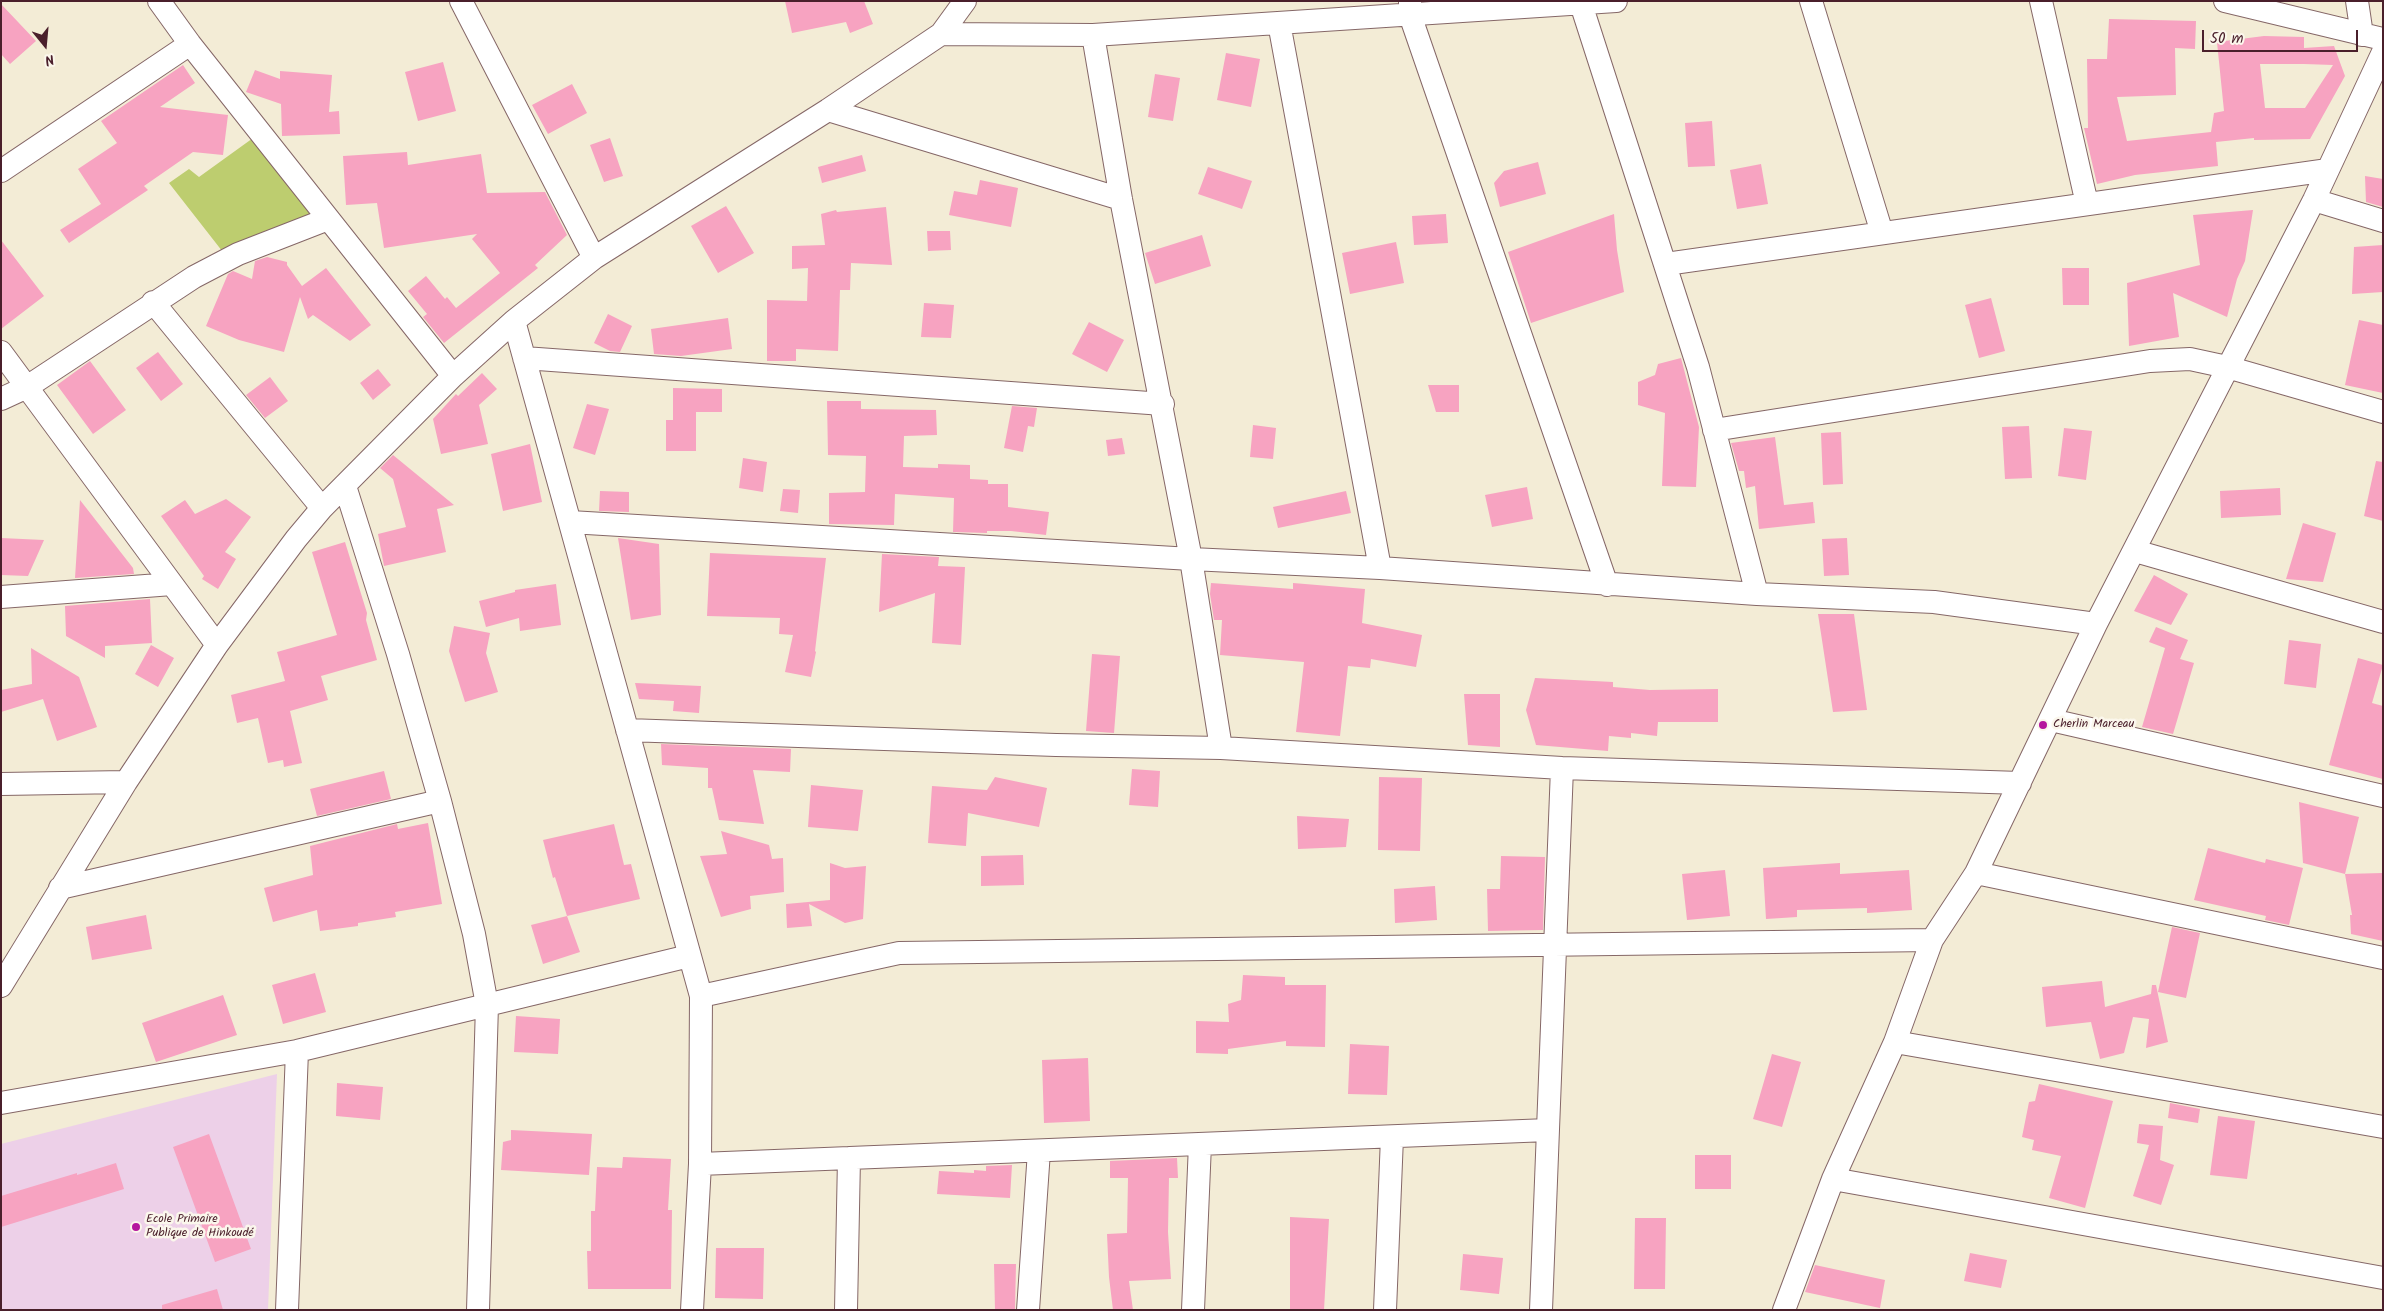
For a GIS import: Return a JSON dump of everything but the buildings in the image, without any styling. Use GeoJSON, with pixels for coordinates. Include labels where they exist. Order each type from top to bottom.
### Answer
{"type":"FeatureCollection","features":[{"type":"Feature","properties":{"kind":"street"},"geometry":{"type":"LineString","coordinates":[[159,1],[190,44],[453,376]]}},
{"type":"Feature","properties":{"kind":"street"},"geometry":{"type":"LineString","coordinates":[[461,1],[594,258]]}},
{"type":"Feature","properties":{"kind":"street"},"geometry":{"type":"LineString","coordinates":[[1,986],[126,782],[216,645],[296,539],[322,508],[453,376],[514,321],[594,258],[828,110],[941,34],[965,1]]}},
{"type":"Feature","properties":{"kind":"street"},"geometry":{"type":"LineString","coordinates":[[941,34],[1093,35],[1279,23],[1410,8],[1581,4],[1616,1]]}},
{"type":"Feature","properties":{"kind":"street"},"geometry":{"type":"LineString","coordinates":[[1811,1],[1882,233]]}},
{"type":"Feature","properties":{"kind":"street"},"geometry":{"type":"LineString","coordinates":[[2041,1],[2087,204]]}},
{"type":"Feature","properties":{"kind":"street"},"geometry":{"type":"LineString","coordinates":[[2225,1],[2372,37]]}},
{"type":"Feature","properties":{"kind":"street"},"geometry":{"type":"LineString","coordinates":[[2357,1],[2372,37]]}},
{"type":"Feature","properties":{"kind":"street"},"geometry":{"type":"LineString","coordinates":[[1581,4],[1698,367],[1757,594]]}},
{"type":"Feature","properties":{"kind":"street"},"geometry":{"type":"LineString","coordinates":[[1410,8],[1607,585]]}},
{"type":"Feature","properties":{"kind":"street"},"geometry":{"type":"LineString","coordinates":[[1279,23],[1380,568]]}},
{"type":"Feature","properties":{"kind":"street"},"geometry":{"type":"LineString","coordinates":[[1093,35],[1121,199],[1163,404],[1191,559],[1221,748]]}},
{"type":"Feature","properties":{"kind":"street"},"geometry":{"type":"LineString","coordinates":[[1,171],[190,44]]}},
{"type":"Feature","properties":{"kind":"street"},"geometry":{"type":"LineString","coordinates":[[1784,1310],[1833,1179],[1895,1042],[1932,940],[1976,873],[2096,624],[2314,200],[2383,52]]}},
{"type":"Feature","properties":{"kind":"street"},"geometry":{"type":"LineString","coordinates":[[828,110],[1121,199]]}},
{"type":"Feature","properties":{"kind":"street"},"geometry":{"type":"LineString","coordinates":[[1666,264],[2328,170]]}},
{"type":"Feature","properties":{"kind":"street"},"geometry":{"type":"LineString","coordinates":[[2314,200],[2383,221]]}},
{"type":"Feature","properties":{"kind":"street"},"geometry":{"type":"LineString","coordinates":[[1,399],[27,387],[153,302],[230,258],[328,219]]}},
{"type":"Feature","properties":{"kind":"street"},"geometry":{"type":"LineString","coordinates":[[153,302],[322,508]]}},
{"type":"Feature","properties":{"kind":"street"},"geometry":{"type":"LineString","coordinates":[[514,321],[701,996],[700,1164],[692,1310]]}},
{"type":"Feature","properties":{"kind":"street"},"geometry":{"type":"LineString","coordinates":[[1,352],[216,645]]}},
{"type":"Feature","properties":{"kind":"street"},"geometry":{"type":"LineString","coordinates":[[524,358],[1163,404]]}},
{"type":"Feature","properties":{"kind":"street"},"geometry":{"type":"LineString","coordinates":[[1714,430],[2150,361],[2190,359],[2227,367],[2383,412]]}},
{"type":"Feature","properties":{"kind":"street"},"geometry":{"type":"LineString","coordinates":[[345,486],[398,654],[440,801],[474,934],[487,1005],[478,1310]]}},
{"type":"Feature","properties":{"kind":"street"},"geometry":{"type":"LineString","coordinates":[[570,522],[1191,559],[1380,568],[1757,594],[1934,602],[2096,624]]}},
{"type":"Feature","properties":{"kind":"street"},"geometry":{"type":"LineString","coordinates":[[2135,551],[2383,622]]}},
{"type":"Feature","properties":{"kind":"street"},"geometry":{"type":"LineString","coordinates":[[1,597],[172,584]]}},
{"type":"Feature","properties":{"kind":"street"},"geometry":{"type":"LineString","coordinates":[[2051,720],[2383,796]]}},
{"type":"Feature","properties":{"kind":"street"},"geometry":{"type":"LineString","coordinates":[[627,730],[1056,745],[1221,748],[1562,768],[2020,783]]}},
{"type":"Feature","properties":{"kind":"street"},"geometry":{"type":"LineString","coordinates":[[1541,1310],[1562,768]]}},
{"type":"Feature","properties":{"kind":"street"},"geometry":{"type":"LineString","coordinates":[[1,784],[126,782]]}},
{"type":"Feature","properties":{"kind":"street"},"geometry":{"type":"LineString","coordinates":[[60,888],[440,801]]}},
{"type":"Feature","properties":{"kind":"street"},"geometry":{"type":"LineString","coordinates":[[1976,873],[2383,958]]}},
{"type":"Feature","properties":{"kind":"street"},"geometry":{"type":"LineString","coordinates":[[701,996],[899,953],[1932,940]]}},
{"type":"Feature","properties":{"kind":"street"},"geometry":{"type":"LineString","coordinates":[[1,1103],[297,1051],[690,956]]}},
{"type":"Feature","properties":{"kind":"street"},"geometry":{"type":"LineString","coordinates":[[1895,1042],[2383,1127]]}},
{"type":"Feature","properties":{"kind":"street"},"geometry":{"type":"LineString","coordinates":[[286,1310],[297,1051]]}},
{"type":"Feature","properties":{"kind":"street"},"geometry":{"type":"LineString","coordinates":[[700,1164],[1548,1130]]}},
{"type":"Feature","properties":{"kind":"street"},"geometry":{"type":"LineString","coordinates":[[1385,1310],[1392,1136]]}},
{"type":"Feature","properties":{"kind":"street"},"geometry":{"type":"LineString","coordinates":[[1193,1310],[1200,1144]]}},
{"type":"Feature","properties":{"kind":"street"},"geometry":{"type":"LineString","coordinates":[[1028,1310],[1039,1150]]}},
{"type":"Feature","properties":{"kind":"street"},"geometry":{"type":"LineString","coordinates":[[846,1310],[849,1158]]}},
{"type":"Feature","properties":{"kind":"street"},"geometry":{"type":"LineString","coordinates":[[1833,1179],[2383,1278]]}},
{"type":"Feature","properties":{"kind":"shaded area","name":"Ecole Primaire Publique de Hinkoudé"},"geometry":{"type":"Polygon","coordinates":[[[277,1074],[268,1310],[1,1310],[1,1144],[277,1074]]]}},
{"type":"Feature","properties":{"kind":"green space"},"geometry":{"type":"Polygon","coordinates":[[[260,133],[315,223],[226,256],[169,183],[189,169],[199,177],[260,133]]]}},
{"type":"Feature","properties":{"kind":"place","name":"Cherlin Marceau"},"geometry":{"type":"Point","coordinates":[2043,725]}},
{"type":"Feature","properties":{"kind":"place","name":"Ecole Primaire Publique de Hinkoudé"},"geometry":{"type":"Point","coordinates":[136,1227]}}]}
